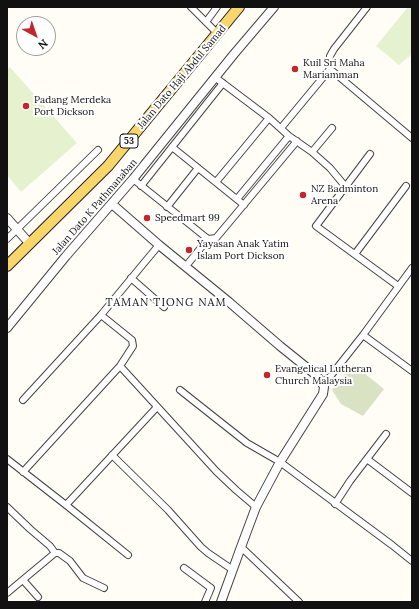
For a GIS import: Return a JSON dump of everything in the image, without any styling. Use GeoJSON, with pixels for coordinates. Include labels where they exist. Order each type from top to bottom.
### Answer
{"type":"FeatureCollection","features":[{"type":"Feature","properties":{"kind":"main road","name":"Jalan Dato Haji Abdul Samad"},"geometry":{"type":"LineString","coordinates":[[7,266],[108,166],[239,7]]}},
{"type":"Feature","properties":{"kind":"street","name":"Jalan Dato K Pathmanaban"},"geometry":{"type":"LineString","coordinates":[[7,328],[66,256],[219,80],[274,7]]}},
{"type":"Feature","properties":{"kind":"street"},"geometry":{"type":"LineString","coordinates":[[367,7],[334,49],[330,56],[330,69],[412,138]]}},
{"type":"Feature","properties":{"kind":"street"},"geometry":{"type":"LineString","coordinates":[[193,8],[218,34]]}},
{"type":"Feature","properties":{"kind":"street"},"geometry":{"type":"LineString","coordinates":[[206,22],[213,8]]}},
{"type":"Feature","properties":{"kind":"street"},"geometry":{"type":"LineString","coordinates":[[281,128],[330,69]]}},
{"type":"Feature","properties":{"kind":"street"},"geometry":{"type":"LineString","coordinates":[[141,186],[172,147],[219,80],[281,128],[289,136],[312,152],[330,168],[345,186]]}},
{"type":"Feature","properties":{"kind":"street"},"geometry":{"type":"LineString","coordinates":[[216,182],[268,118]]}},
{"type":"Feature","properties":{"kind":"street"},"geometry":{"type":"LineString","coordinates":[[312,152],[332,128]]}},
{"type":"Feature","properties":{"kind":"street"},"geometry":{"type":"LineString","coordinates":[[237,200],[289,136]]}},
{"type":"Feature","properties":{"kind":"street"},"geometry":{"type":"LineString","coordinates":[[186,266],[208,239],[216,238],[297,141]]}},
{"type":"Feature","properties":{"kind":"street"},"geometry":{"type":"LineString","coordinates":[[172,147],[244,205]]}},
{"type":"Feature","properties":{"kind":"street"},"geometry":{"type":"LineString","coordinates":[[7,239],[98,150]]}},
{"type":"Feature","properties":{"kind":"street"},"geometry":{"type":"LineString","coordinates":[[370,154],[316,226],[398,286]]}},
{"type":"Feature","properties":{"kind":"street"},"geometry":{"type":"LineString","coordinates":[[167,207],[198,168]]}},
{"type":"Feature","properties":{"kind":"street"},"geometry":{"type":"LineString","coordinates":[[133,179],[208,239]]}},
{"type":"Feature","properties":{"kind":"street"},"geometry":{"type":"LineString","coordinates":[[355,254],[406,186]]}},
{"type":"Feature","properties":{"kind":"street"},"geometry":{"type":"LineString","coordinates":[[112,204],[159,245],[248,317],[280,346],[316,375],[324,387],[323,394],[280,462],[256,507],[221,602]]}},
{"type":"Feature","properties":{"kind":"street"},"geometry":{"type":"LineString","coordinates":[[7,218],[30,244]]}},
{"type":"Feature","properties":{"kind":"street"},"geometry":{"type":"LineString","coordinates":[[23,400],[101,315],[159,245]]}},
{"type":"Feature","properties":{"kind":"street"},"geometry":{"type":"LineString","coordinates":[[322,383],[329,378],[363,335],[412,268]]}},
{"type":"Feature","properties":{"kind":"street"},"geometry":{"type":"LineString","coordinates":[[131,278],[164,307]]}},
{"type":"Feature","properties":{"kind":"street"},"geometry":{"type":"LineString","coordinates":[[23,472],[120,366],[133,346],[132,340],[101,315]]}},
{"type":"Feature","properties":{"kind":"street"},"geometry":{"type":"LineString","coordinates":[[363,335],[411,367]]}},
{"type":"Feature","properties":{"kind":"street"},"geometry":{"type":"LineString","coordinates":[[120,366],[216,471],[256,507]]}},
{"type":"Feature","properties":{"kind":"street"},"geometry":{"type":"LineString","coordinates":[[180,390],[247,443],[280,462],[412,561]]}},
{"type":"Feature","properties":{"kind":"street"},"geometry":{"type":"LineString","coordinates":[[66,505],[157,407]]}},
{"type":"Feature","properties":{"kind":"street"},"geometry":{"type":"LineString","coordinates":[[335,504],[386,434]]}},
{"type":"Feature","properties":{"kind":"street"},"geometry":{"type":"LineString","coordinates":[[112,455],[168,510],[201,547],[233,570]]}},
{"type":"Feature","properties":{"kind":"street"},"geometry":{"type":"LineString","coordinates":[[7,459],[128,555]]}},
{"type":"Feature","properties":{"kind":"street"},"geometry":{"type":"LineString","coordinates":[[367,459],[412,493]]}},
{"type":"Feature","properties":{"kind":"street"},"geometry":{"type":"LineString","coordinates":[[7,506],[47,543],[55,553],[59,553],[70,561],[83,578],[104,588]]}},
{"type":"Feature","properties":{"kind":"street"},"geometry":{"type":"LineString","coordinates":[[241,547],[299,602]]}},
{"type":"Feature","properties":{"kind":"street"},"geometry":{"type":"LineString","coordinates":[[7,594],[55,553]]}},
{"type":"Feature","properties":{"kind":"street"},"geometry":{"type":"LineString","coordinates":[[184,568],[211,588],[205,602]]}},
{"type":"Feature","properties":{"kind":"street"},"geometry":{"type":"LineString","coordinates":[[23,580],[38,597]]}},
{"type":"Feature","properties":{"kind":"green space"},"geometry":{"type":"Polygon","coordinates":[[[408,7],[412,7],[412,54],[399,65],[376,46],[408,7]]]}},
{"type":"Feature","properties":{"kind":"green space","name":"Padang Merdeka Port Dickson"},"geometry":{"type":"Polygon","coordinates":[[[10,67],[77,143],[21,192],[7,175],[7,70],[10,67]]]}},
{"type":"Feature","properties":{"kind":"green space"},"geometry":{"type":"Polygon","coordinates":[[[353,364],[384,389],[363,416],[341,404],[332,390],[353,364]]]}},
{"type":"Feature","properties":{"kind":"place","name":"Kuil Sri Maha Mariamman"},"geometry":{"type":"Point","coordinates":[295,69]}},
{"type":"Feature","properties":{"kind":"place","name":"Padang Merdeka Port Dickson"},"geometry":{"type":"Point","coordinates":[26,106]}},
{"type":"Feature","properties":{"kind":"place","name":"NZ Badminton Arena"},"geometry":{"type":"Point","coordinates":[303,195]}},
{"type":"Feature","properties":{"kind":"place","name":"Speedmart 99"},"geometry":{"type":"Point","coordinates":[147,218]}},
{"type":"Feature","properties":{"kind":"place","name":"Yayasan Anak Yatim Islam Port Dickson"},"geometry":{"type":"Point","coordinates":[189,250]}},
{"type":"Feature","properties":{"kind":"place","name":"Evangelical Lutheran Church Malaysia"},"geometry":{"type":"Point","coordinates":[267,375]}},
{"type":"Feature","properties":{"kind":"district","name":"TAMAN TIONG NAM"},"geometry":{"type":"Point","coordinates":[166,303]}}]}
